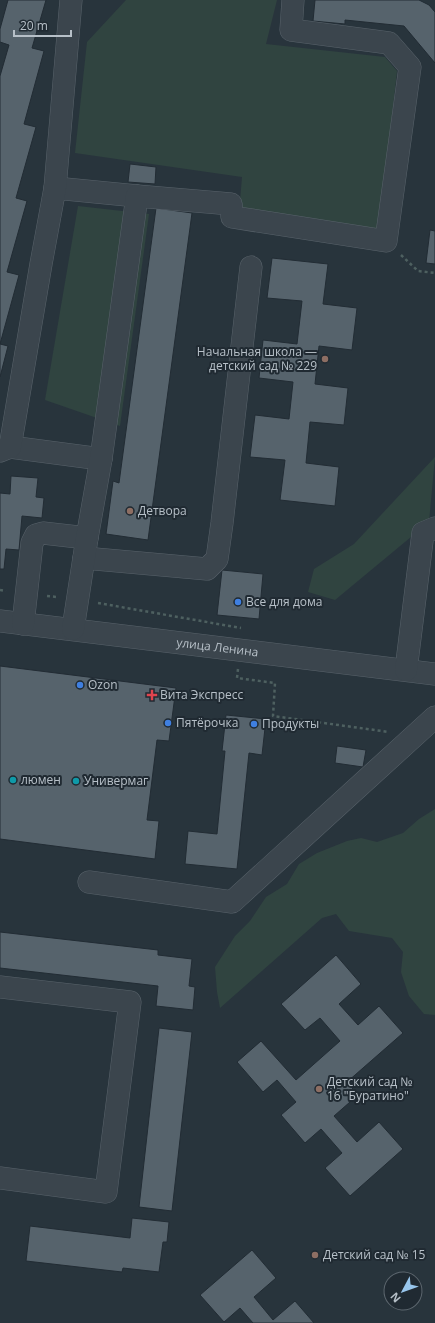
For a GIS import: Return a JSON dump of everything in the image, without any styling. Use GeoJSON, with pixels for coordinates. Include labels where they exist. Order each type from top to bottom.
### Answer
{"type":"FeatureCollection","features":[{"type":"Feature","properties":{"kind":"street"},"geometry":{"type":"LineString","coordinates":[[71,0],[55,188],[5,449],[101,459]]}},
{"type":"Feature","properties":{"kind":"street"},"geometry":{"type":"LineString","coordinates":[[55,188],[231,204],[232,217],[386,241],[410,67],[389,43],[291,30],[293,0]]}},
{"type":"Feature","properties":{"kind":"street"},"geometry":{"type":"LineString","coordinates":[[73,629],[85,548],[101,459],[137,196]]}},
{"type":"Feature","properties":{"kind":"street"},"geometry":{"type":"LineString","coordinates":[[22,624],[32,543],[36,535],[43,533],[85,548],[207,569],[217,559],[251,267]]}},
{"type":"Feature","properties":{"kind":"street"},"geometry":{"type":"LineString","coordinates":[[406,670],[423,533],[435,528]]}},
{"type":"Feature","properties":{"kind":"street","name":"улица Ленина"},"geometry":{"type":"LineString","coordinates":[[0,621],[435,674]]}},
{"type":"Feature","properties":{"kind":"street"},"geometry":{"type":"LineString","coordinates":[[89,882],[232,902],[435,717]]}},
{"type":"Feature","properties":{"kind":"street"},"geometry":{"type":"LineString","coordinates":[[0,987],[130,1002],[106,1192],[0,1178]]}},
{"type":"Feature","properties":{"kind":"path"},"geometry":{"type":"LineString","coordinates":[[386,241],[418,270],[435,273]]}},
{"type":"Feature","properties":{"kind":"green space"},"geometry":{"type":"Polygon","coordinates":[[[126,0],[277,0],[266,44],[385,57],[397,71],[379,232],[239,213],[242,177],[75,153],[87,42],[126,0]]]}},
{"type":"Feature","properties":{"kind":"green space"},"geometry":{"type":"Polygon","coordinates":[[[78,206],[149,214],[120,426],[45,400],[78,206]]]}},
{"type":"Feature","properties":{"kind":"green space"},"geometry":{"type":"Polygon","coordinates":[[[435,457],[429,522],[335,600],[308,592],[314,569],[354,544],[435,457]]]}},
{"type":"Feature","properties":{"kind":"green space"},"geometry":{"type":"Polygon","coordinates":[[[435,809],[435,1015],[424,1014],[409,996],[401,972],[403,952],[392,938],[349,931],[336,914],[322,918],[220,1008],[215,967],[235,936],[250,921],[266,897],[287,884],[299,864],[317,853],[347,841],[361,838],[377,842],[403,833],[419,819],[435,809]]]}},
{"type":"Feature","properties":{"kind":"building"},"geometry":{"type":"Polygon","coordinates":[[[8,0],[46,0],[32,48],[44,51],[24,124],[36,127],[16,198],[27,201],[7,272],[19,275],[0,344],[0,76],[9,45],[0,42],[0,29],[8,0]]]}},
{"type":"Feature","properties":{"kind":"building"},"geometry":{"type":"Polygon","coordinates":[[[315,0],[419,0],[429,5],[435,12],[435,63],[404,26],[345,20],[345,24],[313,21],[315,0]]]}},
{"type":"Feature","properties":{"kind":"building"},"geometry":{"type":"Polygon","coordinates":[[[130,164],[156,167],[155,184],[128,182],[130,164]]]}},
{"type":"Feature","properties":{"kind":"building"},"geometry":{"type":"Polygon","coordinates":[[[156,208],[192,213],[148,540],[106,534],[113,481],[119,483],[156,208]]]}},
{"type":"Feature","properties":{"kind":"building"},"geometry":{"type":"Polygon","coordinates":[[[430,230],[435,231],[435,264],[426,263],[430,230]]]}},
{"type":"Feature","properties":{"kind":"building"},"geometry":{"type":"Polygon","coordinates":[[[272,258],[328,264],[323,304],[357,308],[352,350],[319,346],[315,384],[348,388],[344,425],[310,422],[306,463],[339,467],[335,506],[280,500],[285,460],[250,457],[255,415],[289,419],[293,382],[259,378],[263,340],[297,344],[302,301],[267,298],[272,258]]]}},
{"type":"Feature","properties":{"kind":"building"},"geometry":{"type":"Polygon","coordinates":[[[0,344],[8,346],[0,377],[0,344]]]}},
{"type":"Feature","properties":{"kind":"building"},"geometry":{"type":"Polygon","coordinates":[[[11,476],[38,478],[36,497],[44,498],[42,518],[22,516],[19,550],[6,549],[4,569],[0,569],[0,493],[10,494],[11,476]]]}},
{"type":"Feature","properties":{"kind":"building"},"geometry":{"type":"Polygon","coordinates":[[[222,570],[263,574],[259,619],[217,615],[222,570]]]}},
{"type":"Feature","properties":{"kind":"building","name":"Универмаг"},"geometry":{"type":"Polygon","coordinates":[[[0,666],[176,688],[169,741],[157,740],[147,820],[159,821],[155,859],[0,839],[0,666]]]}},
{"type":"Feature","properties":{"kind":"building"},"geometry":{"type":"Polygon","coordinates":[[[226,715],[266,719],[262,755],[249,753],[237,869],[185,864],[188,831],[217,834],[225,751],[222,751],[226,715]]]}},
{"type":"Feature","properties":{"kind":"building"},"geometry":{"type":"Polygon","coordinates":[[[337,746],[366,750],[363,767],[335,763],[337,746]]]}},
{"type":"Feature","properties":{"kind":"building"},"geometry":{"type":"Polygon","coordinates":[[[0,932],[158,950],[158,955],[192,959],[189,986],[195,987],[193,1010],[156,1006],[158,986],[0,968],[0,932]]]}},
{"type":"Feature","properties":{"kind":"building"},"geometry":{"type":"Polygon","coordinates":[[[336,955],[361,984],[339,1004],[358,1025],[379,1006],[403,1033],[347,1082],[358,1095],[334,1116],[357,1142],[379,1122],[403,1149],[350,1196],[325,1168],[342,1153],[321,1129],[305,1143],[281,1115],[296,1102],[277,1080],[263,1092],[237,1062],[261,1041],[296,1080],[340,1041],[320,1018],[305,1030],[281,1004],[336,955]]]}},
{"type":"Feature","properties":{"kind":"building"},"geometry":{"type":"Polygon","coordinates":[[[159,1028],[192,1032],[172,1211],[139,1207],[159,1028]]]}},
{"type":"Feature","properties":{"kind":"building"},"geometry":{"type":"Polygon","coordinates":[[[132,1218],[169,1222],[167,1242],[163,1242],[159,1272],[123,1268],[122,1272],[26,1261],[30,1226],[130,1238],[132,1218]]]}},
{"type":"Feature","properties":{"kind":"building"},"geometry":{"type":"Polygon","coordinates":[[[252,1250],[276,1278],[254,1297],[273,1320],[295,1301],[314,1323],[253,1323],[240,1308],[224,1322],[200,1295],[252,1250]]]}},
{"type":"Feature","properties":{"kind":"place","name":"Начальная школа — детский сад № 229"},"geometry":{"type":"Point","coordinates":[325,359]}},
{"type":"Feature","properties":{"kind":"place","name":"Детвора"},"geometry":{"type":"Point","coordinates":[130,511]}},
{"type":"Feature","properties":{"kind":"place","name":"Все для дома"},"geometry":{"type":"Point","coordinates":[238,602]}},
{"type":"Feature","properties":{"kind":"place","name":"Ozon"},"geometry":{"type":"Point","coordinates":[80,685]}},
{"type":"Feature","properties":{"kind":"place","name":"Вита Экспресс"},"geometry":{"type":"Point","coordinates":[152,695]}},
{"type":"Feature","properties":{"kind":"place","name":"Пятёрочка"},"geometry":{"type":"Point","coordinates":[168,723]}},
{"type":"Feature","properties":{"kind":"place","name":"Продукты"},"geometry":{"type":"Point","coordinates":[254,724]}},
{"type":"Feature","properties":{"kind":"place","name":"люмен"},"geometry":{"type":"Point","coordinates":[13,780]}},
{"type":"Feature","properties":{"kind":"place","name":"Универмаг"},"geometry":{"type":"Point","coordinates":[76,781]}},
{"type":"Feature","properties":{"kind":"place","name":"Детский сад № 16 \"Буратино\""},"geometry":{"type":"Point","coordinates":[319,1089]}},
{"type":"Feature","properties":{"kind":"place","name":"Детский сад № 15"},"geometry":{"type":"Point","coordinates":[315,1255]}}]}
